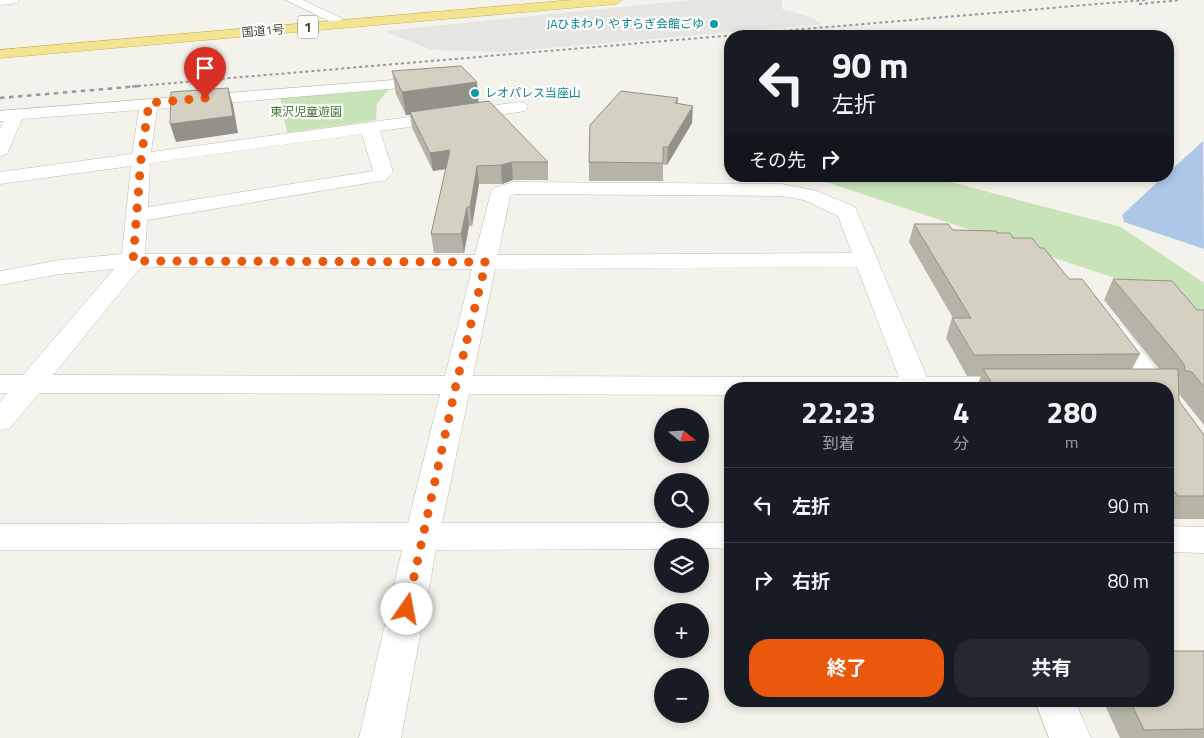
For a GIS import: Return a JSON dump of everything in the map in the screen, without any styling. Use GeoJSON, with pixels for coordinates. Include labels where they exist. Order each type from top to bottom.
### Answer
{"type":"FeatureCollection","features":[{"type":"Feature","properties":{"kind":"highway","name":"国道1号"},"geometry":{"type":"LineString","coordinates":[[0,48],[545,0]]}},
{"type":"Feature","properties":{"kind":"highway","name":"国道1号"},"geometry":{"type":"LineString","coordinates":[[0,54],[616,0]]}},
{"type":"Feature","properties":{"kind":"street"},"geometry":{"type":"LineString","coordinates":[[0,1],[13,0]]}},
{"type":"Feature","properties":{"kind":"street"},"geometry":{"type":"LineString","coordinates":[[292,0],[336,19]]}},
{"type":"Feature","properties":{"kind":"street"},"geometry":{"type":"LineString","coordinates":[[0,150],[8,115],[394,84],[378,116],[383,172],[379,176],[136,215]]}},
{"type":"Feature","properties":{"kind":"street"},"geometry":{"type":"LineString","coordinates":[[0,421],[133,261],[141,159],[149,103]]}},
{"type":"Feature","properties":{"kind":"street"},"geometry":{"type":"LineString","coordinates":[[0,178],[141,159],[378,116],[519,107]]}},
{"type":"Feature","properties":{"kind":"street"},"geometry":{"type":"LineString","coordinates":[[380,738],[422,535],[501,192],[514,188],[782,190],[810,195],[847,212],[916,382]]}},
{"type":"Feature","properties":{"kind":"street"},"geometry":{"type":"LineString","coordinates":[[0,278],[60,267],[133,261],[866,260]]}},
{"type":"Feature","properties":{"kind":"street"},"geometry":{"type":"LineString","coordinates":[[1098,310],[1152,382]]}},
{"type":"Feature","properties":{"kind":"street"},"geometry":{"type":"LineString","coordinates":[[0,384],[724,387]]}},
{"type":"Feature","properties":{"kind":"street"},"geometry":{"type":"LineString","coordinates":[[0,537],[724,536]]}},
{"type":"Feature","properties":{"kind":"street"},"geometry":{"type":"LineString","coordinates":[[1174,540],[1204,540]]}},
{"type":"Feature","properties":{"kind":"street"},"geometry":{"type":"LineString","coordinates":[[1057,707],[1070,738]]}},
{"type":"Feature","properties":{"kind":"green space","name":"東沢児童遊園"},"geometry":{"type":"Polygon","coordinates":[[[389,89],[377,104],[376,120],[287,133],[280,96],[389,89]]]}},
{"type":"Feature","properties":{"kind":"green space"},"geometry":{"type":"Polygon","coordinates":[[[826,182],[951,182],[1121,227],[1204,283],[1204,324],[1175,298],[826,182]]]}},
{"type":"Feature","properties":{"kind":"shaded area"},"geometry":{"type":"Polygon","coordinates":[[[690,0],[782,0],[782,9],[813,18],[821,24],[754,30],[724,30],[724,33],[506,52],[432,50],[384,31],[690,0]]]}},
{"type":"Feature","properties":{"kind":"water"},"geometry":{"type":"Polygon","coordinates":[[[1203,141],[1204,249],[1124,222],[1122,215],[1158,182],[1174,182],[1174,168],[1203,141]]]}},
{"type":"Feature","properties":{"kind":"building"},"geometry":{"type":"Polygon","coordinates":[[[461,66],[477,82],[402,92],[392,71],[461,66]]]}},
{"type":"Feature","properties":{"kind":"building"},"geometry":{"type":"Polygon","coordinates":[[[228,88],[233,116],[170,124],[171,92],[228,88]]]}},
{"type":"Feature","properties":{"kind":"building"},"geometry":{"type":"Polygon","coordinates":[[[621,91],[678,98],[675,103],[693,106],[668,147],[663,147],[663,163],[589,162],[590,125],[621,91]]]}},
{"type":"Feature","properties":{"kind":"building"},"geometry":{"type":"Polygon","coordinates":[[[489,101],[548,162],[512,162],[501,165],[477,166],[470,207],[467,207],[461,234],[431,234],[450,150],[430,153],[410,112],[489,101]]]}},
{"type":"Feature","properties":{"kind":"building"},"geometry":{"type":"Polygon","coordinates":[[[914,224],[948,224],[953,230],[996,231],[997,233],[1010,233],[1013,238],[1032,238],[1040,248],[1044,248],[1069,279],[1082,279],[1140,354],[974,355],[952,318],[971,318],[914,224]]]}},
{"type":"Feature","properties":{"kind":"building"},"geometry":{"type":"Polygon","coordinates":[[[1113,279],[1172,281],[1197,310],[1204,310],[1204,387],[1192,372],[1184,370],[1185,366],[1178,356],[1113,279]]]}},
{"type":"Feature","properties":{"kind":"building"},"geometry":{"type":"Polygon","coordinates":[[[983,369],[1178,369],[1179,401],[1204,435],[1204,496],[1178,496],[1174,492],[1174,382],[991,382],[983,369]]]}},
{"type":"Feature","properties":{"kind":"building"},"geometry":{"type":"Polygon","coordinates":[[[1174,651],[1204,651],[1204,729],[1144,730],[1133,707],[1174,707],[1174,651]]]}},
{"type":"Feature","properties":{"kind":"railway"},"geometry":{"type":"LineString","coordinates":[[794,30],[1145,0]]}},
{"type":"Feature","properties":{"kind":"railway"},"geometry":{"type":"LineString","coordinates":[[1139,4],[1181,0]]}},
{"type":"Feature","properties":{"kind":"railway"},"geometry":{"type":"LineString","coordinates":[[126,87],[724,36]]}},
{"type":"Feature","properties":{"kind":"railway"},"geometry":{"type":"LineString","coordinates":[[0,98],[140,86]]}},
{"type":"Feature","properties":{"kind":"place","name":"JAひまわり やすらぎ会館ごゆ"},"geometry":{"type":"Point","coordinates":[714,24]}},
{"type":"Feature","properties":{"kind":"place","name":"レオパレス当座山"},"geometry":{"type":"Point","coordinates":[475,93]}},
{"type":"Feature","properties":{"kind":"route"},"geometry":{"type":"LineString","coordinates":[[205,98],[149,103],[141,159],[133,261],[486,262],[456,385],[407,609]]}}]}
